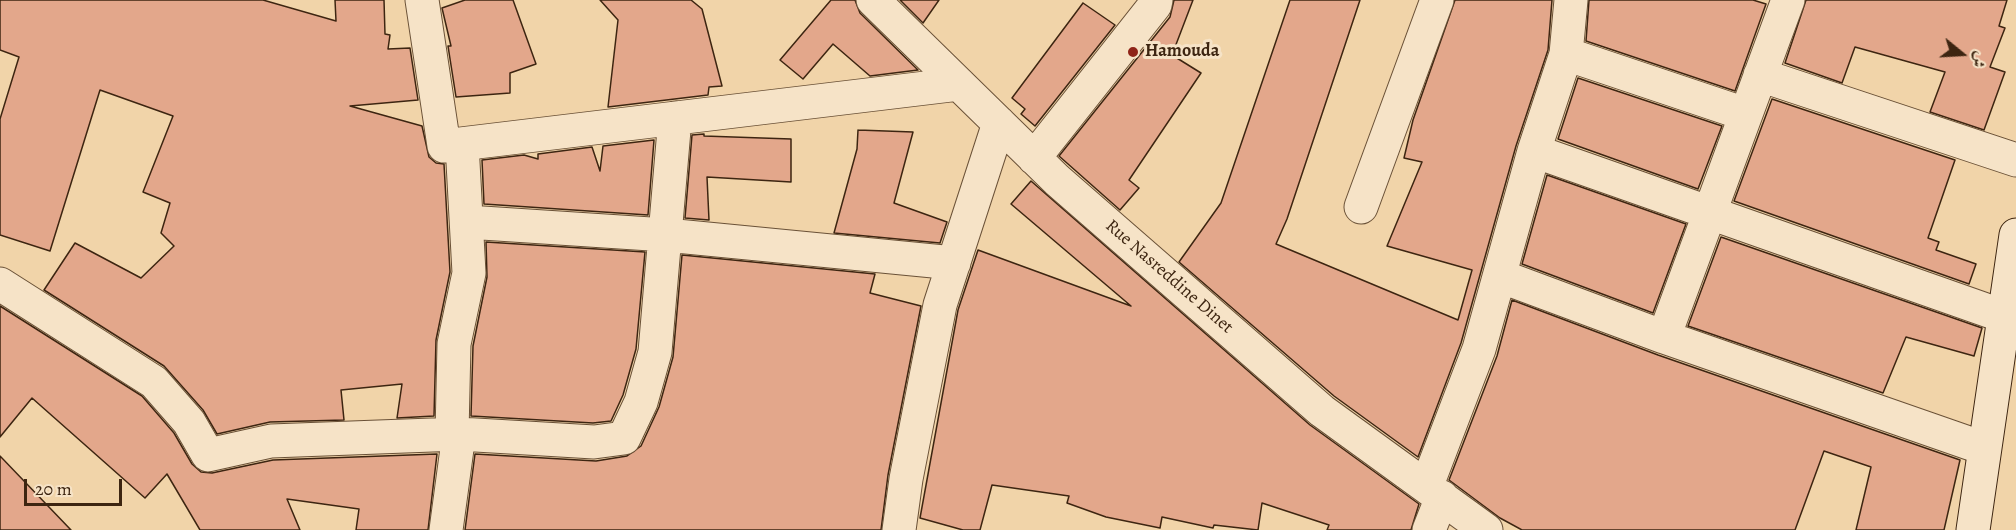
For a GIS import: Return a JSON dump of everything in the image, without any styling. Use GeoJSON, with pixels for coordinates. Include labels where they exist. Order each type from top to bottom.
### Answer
{"type":"FeatureCollection","features":[{"type":"Feature","properties":{"kind":"street"},"geometry":{"type":"LineString","coordinates":[[422,0],[444,146],[959,84]]}},
{"type":"Feature","properties":{"kind":"street","name":"Rue Nasreddine Dinet"},"geometry":{"type":"LineString","coordinates":[[873,0],[1034,158],[1322,411],[1486,530]]}},
{"type":"Feature","properties":{"kind":"street"},"geometry":{"type":"LineString","coordinates":[[1034,158],[1155,5],[1156,0]]}},
{"type":"Feature","properties":{"kind":"street"},"geometry":{"type":"LineString","coordinates":[[1361,207],[1437,0]]}},
{"type":"Feature","properties":{"kind":"street"},"geometry":{"type":"LineString","coordinates":[[1429,530],[1434,491],[1479,349],[1534,152],[1566,54],[1571,0]]}},
{"type":"Feature","properties":{"kind":"street"},"geometry":{"type":"LineString","coordinates":[[1664,337],[1788,0]]}},
{"type":"Feature","properties":{"kind":"street"},"geometry":{"type":"LineString","coordinates":[[1566,54],[1745,114]]}},
{"type":"Feature","properties":{"kind":"street"},"geometry":{"type":"LineString","coordinates":[[1760,75],[2016,160]]}},
{"type":"Feature","properties":{"kind":"street"},"geometry":{"type":"LineString","coordinates":[[0,284],[154,382],[189,422],[208,455],[271,441],[455,434],[594,442],[624,438],[641,402],[655,352],[675,118]]}},
{"type":"Feature","properties":{"kind":"street"},"geometry":{"type":"LineString","coordinates":[[899,530],[906,479],[938,317],[999,123]]}},
{"type":"Feature","properties":{"kind":"street"},"geometry":{"type":"LineString","coordinates":[[446,530],[455,434],[454,344],[469,273],[462,144]]}},
{"type":"Feature","properties":{"kind":"street"},"geometry":{"type":"LineString","coordinates":[[1534,152],[2003,316]]}},
{"type":"Feature","properties":{"kind":"street"},"geometry":{"type":"LineString","coordinates":[[466,222],[666,235],[954,263]]}},
{"type":"Feature","properties":{"kind":"street"},"geometry":{"type":"LineString","coordinates":[[1973,530],[1983,448],[2016,235]]}},
{"type":"Feature","properties":{"kind":"street"},"geometry":{"type":"LineString","coordinates":[[1500,276],[1664,337],[1983,448]]}},
{"type":"Feature","properties":{"kind":"building"},"geometry":{"type":"Polygon","coordinates":[[[0,0],[263,0],[336,21],[335,0],[384,0],[385,34],[390,35],[388,49],[410,48],[418,100],[350,106],[422,126],[429,157],[436,163],[444,164],[450,272],[436,340],[434,416],[397,418],[402,384],[341,390],[344,420],[270,422],[217,434],[203,410],[164,366],[44,290],[75,243],[141,278],[174,246],[161,233],[170,203],[143,192],[173,116],[100,90],[50,251],[0,235],[0,119],[19,57],[0,50],[0,0]]]}},
{"type":"Feature","properties":{"kind":"building"},"geometry":{"type":"Polygon","coordinates":[[[465,0],[513,0],[536,64],[510,73],[510,93],[456,97],[448,46],[451,46],[442,8],[465,0]]]}},
{"type":"Feature","properties":{"kind":"building"},"geometry":{"type":"Polygon","coordinates":[[[600,0],[691,0],[702,9],[722,86],[709,87],[708,95],[608,107],[618,20],[600,0]]]}},
{"type":"Feature","properties":{"kind":"building"},"geometry":{"type":"Polygon","coordinates":[[[831,0],[855,0],[860,13],[918,70],[870,76],[833,44],[803,79],[780,60],[831,0]]]}},
{"type":"Feature","properties":{"kind":"building"},"geometry":{"type":"Polygon","coordinates":[[[900,0],[939,0],[923,23],[900,0]]]}},
{"type":"Feature","properties":{"kind":"building"},"geometry":{"type":"Polygon","coordinates":[[[1174,0],[1193,0],[1172,55],[1201,73],[1129,180],[1139,188],[1120,210],[1059,156],[1170,17],[1174,0]]]}},
{"type":"Feature","properties":{"kind":"building"},"geometry":{"type":"Polygon","coordinates":[[[1290,0],[1360,0],[1287,219],[1276,244],[1458,320],[1472,270],[1387,246],[1422,162],[1404,158],[1413,120],[1455,0],[1552,0],[1548,50],[1516,146],[1461,343],[1418,457],[1334,396],[1179,262],[1221,203],[1290,0]]]}},
{"type":"Feature","properties":{"kind":"building"},"geometry":{"type":"Polygon","coordinates":[[[1589,0],[1753,0],[1766,4],[1735,91],[1586,41],[1589,0]]]}},
{"type":"Feature","properties":{"kind":"building"},"geometry":{"type":"Polygon","coordinates":[[[1806,0],[2007,0],[1999,26],[2005,28],[1990,67],[2005,72],[1984,130],[1930,112],[1945,72],[1855,47],[1842,83],[1785,63],[1806,0]]]}},
{"type":"Feature","properties":{"kind":"building"},"geometry":{"type":"Polygon","coordinates":[[[1083,3],[1115,25],[1035,126],[1021,114],[1025,109],[1012,98],[1083,3]]]}},
{"type":"Feature","properties":{"kind":"building"},"geometry":{"type":"Polygon","coordinates":[[[1578,78],[1722,126],[1698,189],[1558,139],[1578,78]]]}},
{"type":"Feature","properties":{"kind":"building"},"geometry":{"type":"Polygon","coordinates":[[[1772,99],[1955,160],[1928,238],[1939,242],[1936,250],[1976,264],[1969,284],[1734,201],[1772,99]]]}},
{"type":"Feature","properties":{"kind":"building"},"geometry":{"type":"Polygon","coordinates":[[[858,130],[913,132],[894,203],[947,222],[940,243],[834,233],[857,149],[858,130]]]}},
{"type":"Feature","properties":{"kind":"building"},"geometry":{"type":"Polygon","coordinates":[[[704,134],[704,136],[791,139],[791,182],[707,177],[709,220],[685,218],[692,135],[704,134]]]}},
{"type":"Feature","properties":{"kind":"building"},"geometry":{"type":"Polygon","coordinates":[[[654,140],[648,215],[484,204],[482,160],[524,155],[538,159],[538,154],[592,147],[600,171],[603,146],[654,140]]]}},
{"type":"Feature","properties":{"kind":"building"},"geometry":{"type":"Polygon","coordinates":[[[1547,175],[1686,224],[1653,313],[1522,264],[1547,175]]]}},
{"type":"Feature","properties":{"kind":"building"},"geometry":{"type":"Polygon","coordinates":[[[1031,181],[1310,425],[1419,504],[1411,530],[1327,530],[1329,525],[1262,503],[1258,530],[1214,525],[1213,528],[1162,517],[1160,528],[1106,517],[1067,503],[1069,496],[992,485],[980,530],[963,530],[920,518],[958,310],[978,250],[1131,306],[1011,204],[1031,181]]]}},
{"type":"Feature","properties":{"kind":"building"},"geometry":{"type":"Polygon","coordinates":[[[1721,237],[1982,328],[1974,356],[1906,337],[1883,393],[1688,326],[1721,237]]]}},
{"type":"Feature","properties":{"kind":"building"},"geometry":{"type":"Polygon","coordinates":[[[486,242],[645,252],[636,349],[623,395],[611,421],[593,423],[471,416],[473,346],[487,277],[486,242]]]}},
{"type":"Feature","properties":{"kind":"building"},"geometry":{"type":"Polygon","coordinates":[[[682,255],[875,274],[870,293],[921,306],[888,475],[881,530],[465,530],[475,454],[596,461],[627,456],[641,446],[659,407],[673,357],[682,255]]]}},
{"type":"Feature","properties":{"kind":"building"},"geometry":{"type":"Polygon","coordinates":[[[1512,300],[1658,355],[1960,460],[1944,530],[1856,530],[1871,467],[1824,451],[1795,530],[1522,530],[1500,518],[1449,480],[1497,356],[1512,300]]]}},
{"type":"Feature","properties":{"kind":"building"},"geometry":{"type":"Polygon","coordinates":[[[0,306],[142,396],[174,433],[192,464],[201,472],[212,473],[273,460],[437,454],[428,530],[356,530],[359,509],[287,499],[300,530],[200,530],[167,474],[145,498],[32,398],[0,437],[0,306]]]}},
{"type":"Feature","properties":{"kind":"building"},"geometry":{"type":"Polygon","coordinates":[[[0,456],[71,530],[0,530],[0,456]]]}},
{"type":"Feature","properties":{"kind":"place","name":"Hamouda"},"geometry":{"type":"Point","coordinates":[1133,52]}}]}
